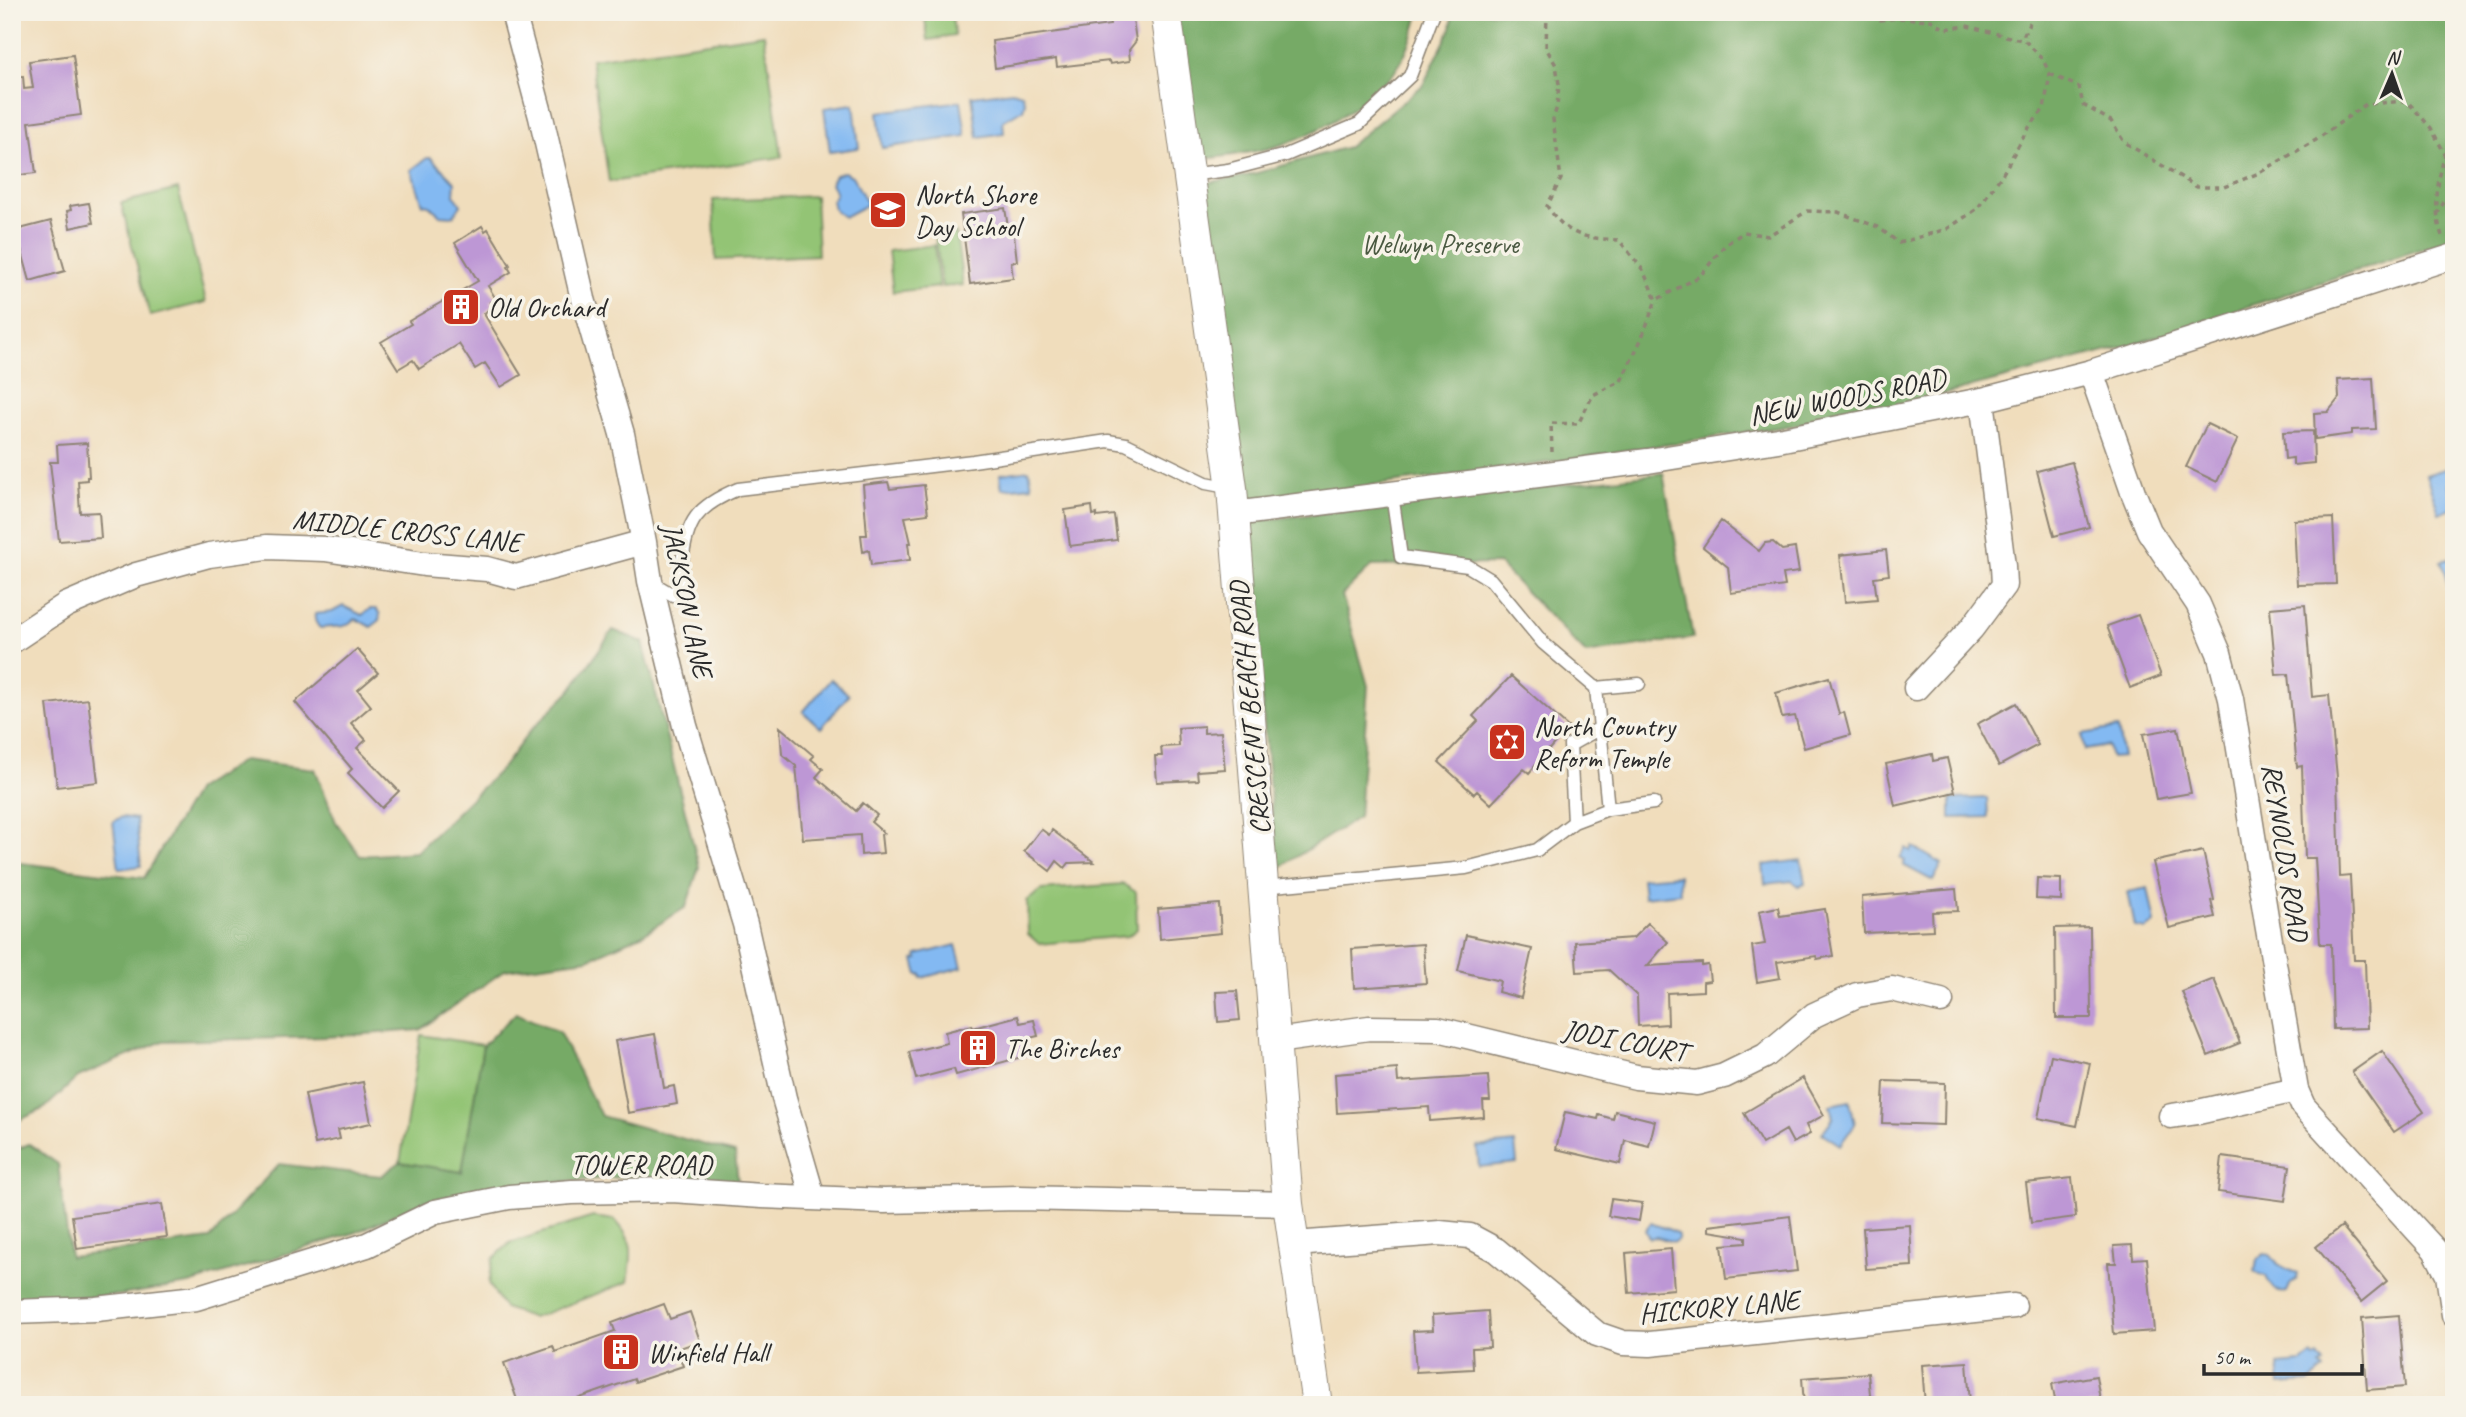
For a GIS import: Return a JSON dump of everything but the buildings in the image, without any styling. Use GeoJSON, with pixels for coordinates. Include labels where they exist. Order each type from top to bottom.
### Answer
{"type":"FeatureCollection","features":[{"type":"Feature","properties":{"kind":"street","name":"JACKSON LANE"},"geometry":{"type":"LineString","coordinates":[[513,12],[541,117],[583,299],[622,434],[650,581],[685,726],[745,924],[784,1098],[813,1198]]}},
{"type":"Feature","properties":{"kind":"street","name":"CRESCENT BEACH ROAD"},"geometry":{"type":"LineString","coordinates":[[1166,12],[1233,501],[1288,1204],[1317,1405]]}},
{"type":"Feature","properties":{"kind":"street","name":"NEW WOODS ROAD"},"geometry":{"type":"LineString","coordinates":[[1233,501],[1392,494],[1552,473],[1778,440],[1982,400],[2091,372],[2449,249]]}},
{"type":"Feature","properties":{"kind":"street","name":"REYNOLDS ROAD"},"geometry":{"type":"LineString","coordinates":[[2091,372],[2133,492],[2150,531],[2198,604],[2220,653],[2231,699],[2297,1090],[2303,1106],[2435,1250],[2448,1275],[2454,1315]]}},
{"type":"Feature","properties":{"kind":"street"},"geometry":{"type":"LineString","coordinates":[[1916,688],[1972,628],[2004,585],[1982,400]]}},
{"type":"Feature","properties":{"kind":"street","name":"MIDDLE CROSS LANE"},"geometry":{"type":"LineString","coordinates":[[12,640],[66,605],[136,575],[209,555],[267,547],[325,549],[424,564],[487,569],[516,576],[644,541]]}},
{"type":"Feature","properties":{"kind":"street","name":"JODI COURT"},"geometry":{"type":"LineString","coordinates":[[1276,1041],[1369,1028],[1438,1029],[1636,1077],[1697,1083],[1724,1076],[1765,1056],[1814,1015],[1857,995],[1892,989],[1941,1002]]}},
{"type":"Feature","properties":{"kind":"street"},"geometry":{"type":"LineString","coordinates":[[2171,1116],[2297,1090]]}},
{"type":"Feature","properties":{"kind":"street","name":"TOWER ROAD"},"geometry":{"type":"LineString","coordinates":[[12,1312],[96,1309],[196,1298],[367,1245],[435,1212],[509,1197],[572,1192],[672,1190],[884,1201],[1019,1198],[1288,1204]]}},
{"type":"Feature","properties":{"kind":"street","name":"HICKORY LANE"},"geometry":{"type":"LineString","coordinates":[[1295,1244],[1440,1233],[1470,1236],[1496,1250],[1597,1334],[1623,1343],[1650,1344],[2014,1306]]}},
{"type":"Feature","properties":{"kind":"lane"},"geometry":{"type":"LineString","coordinates":[[1188,175],[1228,170],[1286,155],[1359,124],[1410,76],[1434,12]]}},
{"type":"Feature","properties":{"kind":"lane"},"geometry":{"type":"LineString","coordinates":[[650,581],[673,595],[680,587],[685,538],[694,516],[714,499],[738,489],[973,461],[1108,441],[1126,444],[1206,482],[1233,501]]}},
{"type":"Feature","properties":{"kind":"lane"},"geometry":{"type":"LineString","coordinates":[[1392,494],[1401,557],[1468,566],[1492,580],[1543,643],[1596,688],[1608,809]]}},
{"type":"Feature","properties":{"kind":"lane"},"geometry":{"type":"LineString","coordinates":[[1596,688],[1639,684]]}},
{"type":"Feature","properties":{"kind":"lane"},"geometry":{"type":"LineString","coordinates":[[1574,822],[1570,745],[1600,728]]}},
{"type":"Feature","properties":{"kind":"lane"},"geometry":{"type":"LineString","coordinates":[[1263,887],[1466,868],[1537,850],[1574,822],[1608,809],[1654,803]]}},
{"type":"Feature","properties":{"kind":"path"},"geometry":{"type":"LineString","coordinates":[[1547,12],[1546,48],[1556,65],[1559,84],[1553,119],[1561,179],[1548,206],[1559,223],[1585,238],[1619,240],[1643,270],[1656,300]]}},
{"type":"Feature","properties":{"kind":"path"},"geometry":{"type":"LineString","coordinates":[[1552,473],[1551,423],[1578,424],[1593,395],[1621,381],[1656,300],[1700,275],[1725,245],[1744,232],[1768,236],[1807,211],[1838,212],[1878,226],[1899,243],[1947,229],[1977,209],[2002,175],[2027,130],[2044,109],[2050,74],[2042,58],[2025,41],[1967,26],[1945,29],[1931,20],[1879,20],[1871,15],[1841,12]]}},
{"type":"Feature","properties":{"kind":"path"},"geometry":{"type":"LineString","coordinates":[[2025,41],[2024,34],[2035,12]]}},
{"type":"Feature","properties":{"kind":"path"},"geometry":{"type":"LineString","coordinates":[[2050,74],[2079,87],[2083,105],[2111,121],[2124,142],[2197,187],[2224,187],[2259,173],[2316,140],[2367,104],[2407,101],[2431,128],[2445,154],[2437,185],[2436,217],[2449,249]]}},
{"type":"Feature","properties":{"kind":"path"},"geometry":{"type":"LineString","coordinates":[[2436,217],[2454,183]]}},
{"type":"Feature","properties":{"kind":"green space"},"geometry":{"type":"Polygon","coordinates":[[[924,12],[951,12],[955,36],[928,40],[924,12]]]}},
{"type":"Feature","properties":{"kind":"green space"},"geometry":{"type":"Polygon","coordinates":[[[1174,12],[1419,12],[1410,43],[1395,71],[1355,107],[1323,127],[1290,142],[1244,153],[1195,160],[1174,12]]]}},
{"type":"Feature","properties":{"kind":"green space","name":"Welwyn Preserve"},"geometry":{"type":"Polygon","coordinates":[[[1453,12],[2454,12],[2454,238],[2135,344],[1904,405],[1783,427],[1538,464],[1244,502],[1198,184],[1246,176],[1348,147],[1423,85],[1451,28],[1453,12]]]}},
{"type":"Feature","properties":{"kind":"green space"},"geometry":{"type":"Polygon","coordinates":[[[764,34],[782,157],[609,182],[591,59],[764,34]]]}},
{"type":"Feature","properties":{"kind":"green space"},"geometry":{"type":"Polygon","coordinates":[[[178,189],[206,302],[150,316],[121,203],[178,189]]]}},
{"type":"Feature","properties":{"kind":"green space"},"geometry":{"type":"Polygon","coordinates":[[[815,196],[818,255],[716,260],[713,200],[815,196]]]}},
{"type":"Feature","properties":{"kind":"green space"},"geometry":{"type":"Polygon","coordinates":[[[956,233],[963,285],[942,287],[935,236],[956,233]]]}},
{"type":"Feature","properties":{"kind":"green space"},"geometry":{"type":"Polygon","coordinates":[[[934,245],[939,287],[893,292],[888,251],[934,245]]]}},
{"type":"Feature","properties":{"kind":"green space"},"geometry":{"type":"Polygon","coordinates":[[[1663,473],[1693,638],[1586,654],[1499,564],[1372,566],[1342,595],[1368,686],[1359,817],[1277,869],[1246,522],[1663,473]]]}},
{"type":"Feature","properties":{"kind":"green space"},"geometry":{"type":"Polygon","coordinates":[[[613,630],[643,642],[699,867],[686,907],[643,934],[588,959],[505,970],[420,1030],[325,1037],[163,1041],[78,1077],[45,1108],[12,1124],[12,862],[144,878],[196,790],[243,760],[315,769],[336,822],[360,856],[416,852],[503,767],[530,731],[570,691],[613,630]]]}},
{"type":"Feature","properties":{"kind":"green space"},"geometry":{"type":"Polygon","coordinates":[[[1123,884],[1136,892],[1137,929],[1128,936],[1039,944],[1028,934],[1027,901],[1041,890],[1123,884]]]}},
{"type":"Feature","properties":{"kind":"green space"},"geometry":{"type":"Polygon","coordinates":[[[516,1013],[559,1032],[601,1116],[735,1153],[738,1182],[622,1177],[498,1187],[424,1201],[357,1232],[189,1284],[121,1295],[12,1302],[12,1151],[29,1144],[58,1164],[70,1257],[210,1239],[279,1164],[381,1176],[400,1162],[462,1172],[483,1045],[516,1013]]]}},
{"type":"Feature","properties":{"kind":"green space"},"geometry":{"type":"Polygon","coordinates":[[[421,1035],[483,1045],[462,1172],[400,1162],[421,1035]]]}},
{"type":"Feature","properties":{"kind":"green space"},"geometry":{"type":"Polygon","coordinates":[[[593,1217],[615,1220],[626,1235],[631,1249],[628,1282],[533,1318],[504,1308],[489,1284],[493,1259],[510,1243],[593,1217]]]}},
{"type":"Feature","properties":{"kind":"water"},"geometry":{"type":"Polygon","coordinates":[[[1012,91],[1022,94],[1025,102],[1023,109],[1003,121],[1004,133],[978,137],[972,96],[1012,91]]]}},
{"type":"Feature","properties":{"kind":"water"},"geometry":{"type":"Polygon","coordinates":[[[961,101],[966,136],[882,148],[878,112],[961,101]]]}},
{"type":"Feature","properties":{"kind":"water"},"geometry":{"type":"Polygon","coordinates":[[[854,104],[859,148],[830,152],[824,108],[854,104]]]}},
{"type":"Feature","properties":{"kind":"water"},"geometry":{"type":"Polygon","coordinates":[[[431,158],[455,182],[454,194],[461,205],[453,216],[440,215],[429,205],[423,204],[411,170],[431,158]]]}},
{"type":"Feature","properties":{"kind":"water"},"geometry":{"type":"Polygon","coordinates":[[[844,172],[852,176],[868,204],[844,217],[834,210],[832,201],[836,193],[831,183],[835,175],[844,172]]]}},
{"type":"Feature","properties":{"kind":"water"},"geometry":{"type":"Polygon","coordinates":[[[2454,466],[2454,482],[2449,484],[2454,497],[2454,508],[2439,513],[2426,475],[2454,466]]]}},
{"type":"Feature","properties":{"kind":"water"},"geometry":{"type":"Polygon","coordinates":[[[1029,470],[1032,486],[1002,489],[1000,474],[1029,470]]]}},
{"type":"Feature","properties":{"kind":"water"},"geometry":{"type":"Polygon","coordinates":[[[2454,558],[2454,599],[2452,599],[2441,561],[2454,558]]]}},
{"type":"Feature","properties":{"kind":"water"},"geometry":{"type":"Polygon","coordinates":[[[343,606],[362,615],[370,609],[376,609],[380,614],[379,621],[371,627],[356,619],[344,626],[320,628],[315,614],[332,612],[343,606]]]}},
{"type":"Feature","properties":{"kind":"water"},"geometry":{"type":"Polygon","coordinates":[[[831,679],[849,695],[821,728],[803,712],[831,679]]]}},
{"type":"Feature","properties":{"kind":"water"},"geometry":{"type":"Polygon","coordinates":[[[2118,728],[2123,757],[2111,758],[2108,746],[2085,750],[2082,734],[2118,728]]]}},
{"type":"Feature","properties":{"kind":"water"},"geometry":{"type":"Polygon","coordinates":[[[1987,798],[1988,817],[1951,818],[1951,799],[1987,798]]]}},
{"type":"Feature","properties":{"kind":"water"},"geometry":{"type":"Polygon","coordinates":[[[122,817],[136,819],[141,866],[119,869],[113,821],[122,817]]]}},
{"type":"Feature","properties":{"kind":"water"},"geometry":{"type":"Polygon","coordinates":[[[1913,847],[1942,864],[1933,881],[1903,865],[1905,861],[1900,858],[1906,848],[1911,851],[1913,847]]]}},
{"type":"Feature","properties":{"kind":"water"},"geometry":{"type":"Polygon","coordinates":[[[1801,860],[1805,883],[1798,886],[1792,881],[1765,884],[1763,865],[1801,860]]]}},
{"type":"Feature","properties":{"kind":"water"},"geometry":{"type":"Polygon","coordinates":[[[1679,875],[1680,893],[1644,897],[1642,878],[1679,875]]]}},
{"type":"Feature","properties":{"kind":"water"},"geometry":{"type":"Polygon","coordinates":[[[2148,888],[2155,923],[2146,929],[2135,927],[2128,892],[2148,888]]]}},
{"type":"Feature","properties":{"kind":"water"},"geometry":{"type":"Polygon","coordinates":[[[956,945],[962,967],[922,978],[921,974],[918,975],[914,960],[918,959],[917,955],[956,945]]]}},
{"type":"Feature","properties":{"kind":"water"},"geometry":{"type":"Polygon","coordinates":[[[1850,1101],[1855,1124],[1840,1145],[1822,1133],[1833,1118],[1830,1105],[1850,1101]]]}},
{"type":"Feature","properties":{"kind":"water"},"geometry":{"type":"Polygon","coordinates":[[[1515,1143],[1517,1163],[1479,1167],[1477,1147],[1515,1143]]]}},
{"type":"Feature","properties":{"kind":"water"},"geometry":{"type":"Polygon","coordinates":[[[1651,1223],[1672,1230],[1678,1235],[1678,1239],[1674,1242],[1657,1237],[1649,1238],[1645,1230],[1651,1223]]]}},
{"type":"Feature","properties":{"kind":"water"},"geometry":{"type":"Polygon","coordinates":[[[2264,1254],[2270,1255],[2282,1267],[2298,1273],[2297,1279],[2291,1283],[2287,1292],[2276,1291],[2266,1276],[2255,1271],[2257,1259],[2264,1254]]]}},
{"type":"Feature","properties":{"kind":"water"},"geometry":{"type":"Polygon","coordinates":[[[2312,1355],[2315,1358],[2318,1356],[2324,1364],[2321,1366],[2324,1370],[2309,1382],[2280,1384],[2278,1365],[2302,1363],[2312,1355]]]}},
{"type":"Feature","properties":{"kind":"place","name":"North Shore Day School"},"geometry":{"type":"Point","coordinates":[888,210]}},
{"type":"Feature","properties":{"kind":"place","name":"Old Orchard"},"geometry":{"type":"Point","coordinates":[461,307]}},
{"type":"Feature","properties":{"kind":"place","name":"North Country Reform Temple"},"geometry":{"type":"Point","coordinates":[1507,742]}},
{"type":"Feature","properties":{"kind":"place","name":"The Birches"},"geometry":{"type":"Point","coordinates":[978,1048]}},
{"type":"Feature","properties":{"kind":"place","name":"Winfield Hall"},"geometry":{"type":"Point","coordinates":[621,1352]}}]}
